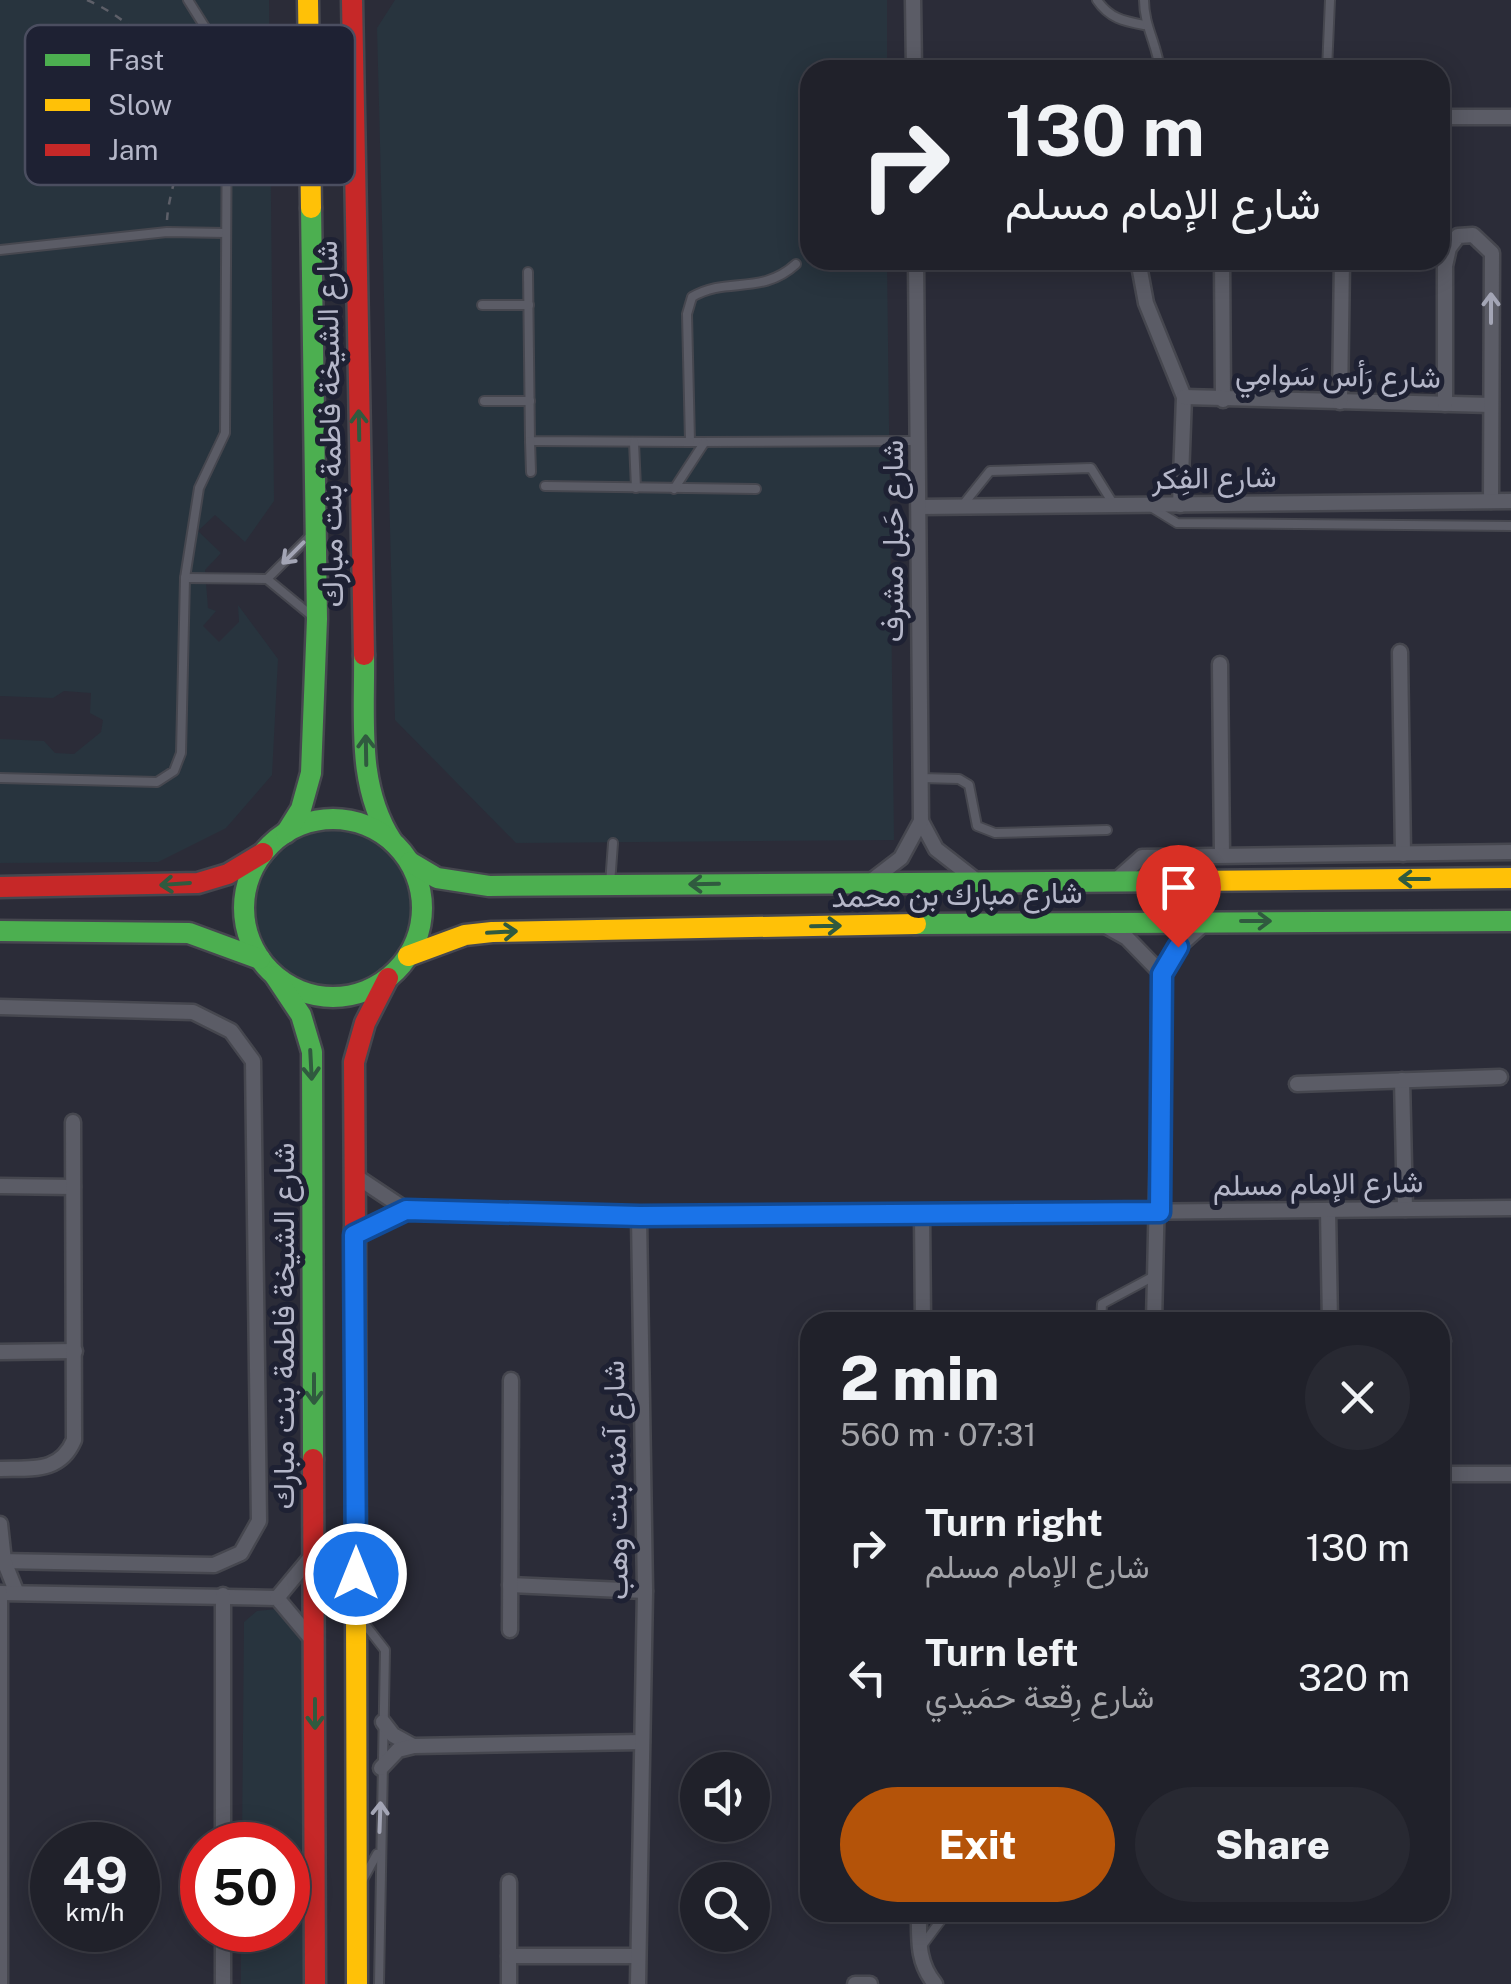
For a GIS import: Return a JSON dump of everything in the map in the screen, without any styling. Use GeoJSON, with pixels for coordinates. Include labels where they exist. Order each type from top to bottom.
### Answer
{"type":"FeatureCollection","features":[{"type":"Feature","properties":{"kind":"main road","name":"شارع الشيخة فاطمة بنت مبارك"},"geometry":{"type":"LineString","coordinates":[[308,0],[308,25]]}},
{"type":"Feature","properties":{"kind":"main road","name":"شارع الشيخة فاطمة بنت مبارك"},"geometry":{"type":"LineString","coordinates":[[352,0],[352,25]]}},
{"type":"Feature","properties":{"kind":"main road","name":"شارع الشيخة فاطمة بنت مبارك"},"geometry":{"type":"LineString","coordinates":[[355,167],[366,778],[374,813],[392,841]]}},
{"type":"Feature","properties":{"kind":"main road","name":"شارع الشيخة فاطمة بنت مبارك"},"geometry":{"type":"LineString","coordinates":[[286,833],[301,809],[311,773],[318,528],[312,185]]}},
{"type":"Feature","properties":{"kind":"main road"},"geometry":{"type":"LineString","coordinates":[[0,887],[198,883],[228,874],[286,833],[329,819],[373,828],[392,841],[410,862],[420,885],[418,934],[408,956],[388,978],[365,1024],[354,1062],[357,1984]]}},
{"type":"Feature","properties":{"kind":"main road"},"geometry":{"type":"LineString","coordinates":[[264,852],[250,876],[244,904],[247,933],[260,959],[275,976],[307,993],[343,997],[388,978]]}},
{"type":"Feature","properties":{"kind":"main road","name":"شارع مبارك بن محمد"},"geometry":{"type":"LineString","coordinates":[[410,862],[437,878],[465,884],[1511,878]]}},
{"type":"Feature","properties":{"kind":"main road","name":"شارع مبارك بن محمد"},"geometry":{"type":"LineString","coordinates":[[408,956],[452,939],[492,932],[1099,922],[1511,921]]}},
{"type":"Feature","properties":{"kind":"main road"},"geometry":{"type":"LineString","coordinates":[[0,931],[189,932],[260,959]]}},
{"type":"Feature","properties":{"kind":"main road","name":"شارع الشيخة فاطمة بنت مبارك"},"geometry":{"type":"LineString","coordinates":[[275,976],[301,1015],[312,1052],[315,1984]]}},
{"type":"Feature","properties":{"kind":"street"},"geometry":{"type":"LineString","coordinates":[[913,0],[914,60]]}},
{"type":"Feature","properties":{"kind":"street"},"geometry":{"type":"LineString","coordinates":[[1450,117],[1511,118]]}},
{"type":"Feature","properties":{"kind":"street"},"geometry":{"type":"LineString","coordinates":[[1450,247],[1458,236],[1473,235],[1492,253],[1491,501]]}},
{"type":"Feature","properties":{"kind":"street","name":"شارع حَبل مشرف"},"geometry":{"type":"LineString","coordinates":[[916,270],[922,822]]}},
{"type":"Feature","properties":{"kind":"street"},"geometry":{"type":"LineString","coordinates":[[1140,270],[1146,303],[1184,398],[1180,505]]}},
{"type":"Feature","properties":{"kind":"street"},"geometry":{"type":"LineString","coordinates":[[1222,270],[1223,400]]}},
{"type":"Feature","properties":{"kind":"street"},"geometry":{"type":"LineString","coordinates":[[1340,402],[1342,270]]}},
{"type":"Feature","properties":{"kind":"street"},"geometry":{"type":"LineString","coordinates":[[1445,404],[1446,270]]}},
{"type":"Feature","properties":{"kind":"street","name":"شارع رَأس سَوامِي"},"geometry":{"type":"LineString","coordinates":[[1184,398],[1491,405]]}},
{"type":"Feature","properties":{"kind":"street","name":"شارع الفِكر"},"geometry":{"type":"LineString","coordinates":[[918,508],[1511,501]]}},
{"type":"Feature","properties":{"kind":"street"},"geometry":{"type":"LineString","coordinates":[[1400,652],[1403,854]]}},
{"type":"Feature","properties":{"kind":"street"},"geometry":{"type":"LineString","coordinates":[[1220,664],[1222,854]]}},
{"type":"Feature","properties":{"kind":"street"},"geometry":{"type":"LineString","coordinates":[[922,822],[936,849],[977,881]]}},
{"type":"Feature","properties":{"kind":"street"},"geometry":{"type":"LineString","coordinates":[[870,882],[902,858],[922,822]]}},
{"type":"Feature","properties":{"kind":"street"},"geometry":{"type":"LineString","coordinates":[[1115,881],[1142,857],[1511,852]]}},
{"type":"Feature","properties":{"kind":"street"},"geometry":{"type":"LineString","coordinates":[[1154,1312],[1160,1212],[1162,974],[1178,947],[1207,921]]}},
{"type":"Feature","properties":{"kind":"street"},"geometry":{"type":"LineString","coordinates":[[1099,922],[1127,938],[1162,974]]}},
{"type":"Feature","properties":{"kind":"street"},"geometry":{"type":"LineString","coordinates":[[0,1007],[194,1012],[231,1032],[253,1061],[259,1521],[240,1553],[214,1565],[2,1561]]}},
{"type":"Feature","properties":{"kind":"street"},"geometry":{"type":"LineString","coordinates":[[1297,1084],[1500,1077]]}},
{"type":"Feature","properties":{"kind":"street"},"geometry":{"type":"LineString","coordinates":[[1402,1080],[1405,1210]]}},
{"type":"Feature","properties":{"kind":"street"},"geometry":{"type":"LineString","coordinates":[[0,1469],[51,1467],[67,1456],[74,1440],[73,1122]]}},
{"type":"Feature","properties":{"kind":"street"},"geometry":{"type":"LineString","coordinates":[[354,1175],[406,1210]]}},
{"type":"Feature","properties":{"kind":"street"},"geometry":{"type":"LineString","coordinates":[[0,1186],[73,1187]]}},
{"type":"Feature","properties":{"kind":"street","name":"شارع الإمام مسلم"},"geometry":{"type":"LineString","coordinates":[[354,1235],[406,1210],[640,1216],[1511,1208]]}},
{"type":"Feature","properties":{"kind":"street"},"geometry":{"type":"LineString","coordinates":[[1328,1210],[1330,1312]]}},
{"type":"Feature","properties":{"kind":"street"},"geometry":{"type":"LineString","coordinates":[[922,1214],[922,1312]]}},
{"type":"Feature","properties":{"kind":"street","name":"شارع آمنه بنت وهب"},"geometry":{"type":"LineString","coordinates":[[638,1984],[645,1591],[640,1216]]}},
{"type":"Feature","properties":{"kind":"street"},"geometry":{"type":"LineString","coordinates":[[0,1352],[74,1351]]}},
{"type":"Feature","properties":{"kind":"street"},"geometry":{"type":"LineString","coordinates":[[510,1630],[511,1380]]}},
{"type":"Feature","properties":{"kind":"street"},"geometry":{"type":"LineString","coordinates":[[1450,1474],[1511,1474]]}},
{"type":"Feature","properties":{"kind":"street"},"geometry":{"type":"LineString","coordinates":[[0,1524],[5,1592],[0,1984]]}},
{"type":"Feature","properties":{"kind":"street"},"geometry":{"type":"LineString","coordinates":[[277,1598],[302,1571],[314,1549]]}},
{"type":"Feature","properties":{"kind":"street"},"geometry":{"type":"LineString","coordinates":[[510,1585],[645,1591]]}},
{"type":"Feature","properties":{"kind":"street"},"geometry":{"type":"LineString","coordinates":[[5,1592],[277,1598],[315,1643]]}},
{"type":"Feature","properties":{"kind":"street"},"geometry":{"type":"LineString","coordinates":[[223,1595],[223,1822]]}},
{"type":"Feature","properties":{"kind":"street"},"geometry":{"type":"LineString","coordinates":[[383,1722],[399,1740],[414,1746]]}},
{"type":"Feature","properties":{"kind":"street"},"geometry":{"type":"LineString","coordinates":[[381,1768],[398,1750],[414,1746],[642,1742]]}},
{"type":"Feature","properties":{"kind":"street"},"geometry":{"type":"LineString","coordinates":[[508,1882],[509,1984]]}},
{"type":"Feature","properties":{"kind":"street"},"geometry":{"type":"LineString","coordinates":[[919,1922],[924,1970],[935,1984]]}},
{"type":"Feature","properties":{"kind":"street"},"geometry":{"type":"LineString","coordinates":[[223,1952],[223,1984]]}},
{"type":"Feature","properties":{"kind":"street"},"geometry":{"type":"LineString","coordinates":[[509,1956],[638,1956]]}},
{"type":"Feature","properties":{"kind":"street"},"geometry":{"type":"LineString","coordinates":[[855,1984],[870,1984]]}},
{"type":"Feature","properties":{"kind":"lane"},"geometry":{"type":"LineString","coordinates":[[188,0],[204,25]]}},
{"type":"Feature","properties":{"kind":"lane"},"geometry":{"type":"LineString","coordinates":[[1097,0],[1105,12],[1122,21],[1144,25]]}},
{"type":"Feature","properties":{"kind":"lane"},"geometry":{"type":"LineString","coordinates":[[1144,0],[1144,25],[1152,36],[1158,60]]}},
{"type":"Feature","properties":{"kind":"lane"},"geometry":{"type":"LineString","coordinates":[[1328,60],[1330,0]]}},
{"type":"Feature","properties":{"kind":"lane"},"geometry":{"type":"LineString","coordinates":[[0,778],[157,782],[174,771],[182,754],[185,578],[199,488],[225,433],[226,185]]}},
{"type":"Feature","properties":{"kind":"lane"},"geometry":{"type":"LineString","coordinates":[[0,250],[167,232],[226,234]]}},
{"type":"Feature","properties":{"kind":"lane"},"geometry":{"type":"LineString","coordinates":[[690,442],[687,314],[692,297],[708,288],[746,287],[779,279],[796,264]]}},
{"type":"Feature","properties":{"kind":"lane"},"geometry":{"type":"LineString","coordinates":[[528,272],[530,472]]}},
{"type":"Feature","properties":{"kind":"lane"},"geometry":{"type":"LineString","coordinates":[[482,305],[528,305]]}},
{"type":"Feature","properties":{"kind":"lane"},"geometry":{"type":"LineString","coordinates":[[484,401],[530,401]]}},
{"type":"Feature","properties":{"kind":"lane"},"geometry":{"type":"LineString","coordinates":[[530,441],[919,441]]}},
{"type":"Feature","properties":{"kind":"lane"},"geometry":{"type":"LineString","coordinates":[[634,442],[636,488]]}},
{"type":"Feature","properties":{"kind":"lane"},"geometry":{"type":"LineString","coordinates":[[674,488],[704,442]]}},
{"type":"Feature","properties":{"kind":"lane"},"geometry":{"type":"LineString","coordinates":[[961,507],[990,470],[1091,468],[1114,505]]}},
{"type":"Feature","properties":{"kind":"lane"},"geometry":{"type":"LineString","coordinates":[[546,486],[756,490]]}},
{"type":"Feature","properties":{"kind":"lane"},"geometry":{"type":"LineString","coordinates":[[1147,505],[1177,522],[1511,526]]}},
{"type":"Feature","properties":{"kind":"lane"},"geometry":{"type":"LineString","coordinates":[[267,579],[318,528]]}},
{"type":"Feature","properties":{"kind":"lane"},"geometry":{"type":"LineString","coordinates":[[185,578],[267,579],[317,620]]}},
{"type":"Feature","properties":{"kind":"lane"},"geometry":{"type":"LineString","coordinates":[[922,778],[959,779],[969,785],[979,828],[994,832],[1107,830]]}},
{"type":"Feature","properties":{"kind":"lane"},"geometry":{"type":"LineString","coordinates":[[610,886],[612,844]]}},
{"type":"Feature","properties":{"kind":"lane"},"geometry":{"type":"LineString","coordinates":[[1102,1312],[1102,1304],[1156,1275]]}},
{"type":"Feature","properties":{"kind":"lane"},"geometry":{"type":"LineString","coordinates":[[356,1614],[385,1650],[379,1984]]}},
{"type":"Feature","properties":{"kind":"lane"},"geometry":{"type":"LineString","coordinates":[[357,1889],[379,1850]]}},
{"type":"Feature","properties":{"kind":"lane"},"geometry":{"type":"LineString","coordinates":[[919,1950],[940,1922]]}},
{"type":"Feature","properties":{"kind":"path"},"geometry":{"type":"LineString","coordinates":[[88,0],[124,25]]}},
{"type":"Feature","properties":{"kind":"path"},"geometry":{"type":"LineString","coordinates":[[167,232],[171,185]]}},
{"type":"Feature","properties":{"kind":"shaded area"},"geometry":{"type":"Polygon","coordinates":[[[0,0],[269,0],[269,25],[25,25],[25,185],[271,185],[274,501],[245,542],[215,515],[198,531],[221,553],[205,570],[208,608],[216,611],[203,626],[219,642],[239,622],[238,605],[278,659],[272,775],[226,828],[158,862],[0,863],[0,739],[44,741],[55,753],[74,754],[101,732],[103,720],[90,713],[91,693],[64,691],[53,698],[0,696],[0,0]]]}},
{"type":"Feature","properties":{"kind":"shaded area"},"geometry":{"type":"Polygon","coordinates":[[[395,0],[887,0],[887,60],[800,60],[800,270],[887,270],[894,840],[516,843],[395,720],[377,28],[395,0]]]}},
{"type":"Feature","properties":{"kind":"shaded area"},"geometry":{"type":"Polygon","coordinates":[[[333,831],[363,836],[388,853],[405,878],[410,908],[405,938],[388,963],[363,980],[333,985],[303,980],[278,963],[261,938],[256,908],[261,878],[278,853],[303,836],[333,831]]]}},
{"type":"Feature","properties":{"kind":"shaded area"},"geometry":{"type":"Polygon","coordinates":[[[276,1609],[296,1622],[310,1640],[308,1822],[242,1822],[244,1622],[257,1611],[276,1609]]]}},
{"type":"Feature","properties":{"kind":"shaded area"},"geometry":{"type":"Polygon","coordinates":[[[241,1952],[306,1952],[306,1984],[241,1984],[241,1952]]]}},
{"type":"Feature","properties":{"kind":"traffic: fast"},"geometry":{"type":"LineString","coordinates":[[286,833],[301,809],[311,773],[317,619],[311,208]]}},
{"type":"Feature","properties":{"kind":"traffic: fast"},"geometry":{"type":"LineString","coordinates":[[364,655],[368,774],[381,820],[392,841]]}},
{"type":"Feature","properties":{"kind":"traffic: fast"},"geometry":{"type":"LineString","coordinates":[[333,819],[367,826],[396,845],[415,874],[422,908],[415,942],[396,971],[367,990],[333,997],[299,990],[270,971],[251,942],[244,908],[251,874],[270,845],[299,826],[333,819]]}},
{"type":"Feature","properties":{"kind":"traffic: fast"},"geometry":{"type":"LineString","coordinates":[[410,862],[437,878],[489,886],[1186,881]]}},
{"type":"Feature","properties":{"kind":"traffic: fast"},"geometry":{"type":"LineString","coordinates":[[916,924],[1511,921]]}},
{"type":"Feature","properties":{"kind":"traffic: fast"},"geometry":{"type":"LineString","coordinates":[[0,931],[189,933],[260,959]]}},
{"type":"Feature","properties":{"kind":"traffic: fast"},"geometry":{"type":"LineString","coordinates":[[275,976],[301,1015],[312,1052],[313,1459]]}},
{"type":"Feature","properties":{"kind":"traffic: slow"},"geometry":{"type":"LineString","coordinates":[[308,0],[308,25]]}},
{"type":"Feature","properties":{"kind":"traffic: slow"},"geometry":{"type":"LineString","coordinates":[[311,185],[311,208]]}},
{"type":"Feature","properties":{"kind":"traffic: slow"},"geometry":{"type":"LineString","coordinates":[[1186,881],[1511,878]]}},
{"type":"Feature","properties":{"kind":"traffic: slow"},"geometry":{"type":"LineString","coordinates":[[408,956],[465,935],[492,932],[916,924]]}},
{"type":"Feature","properties":{"kind":"traffic: slow"},"geometry":{"type":"LineString","coordinates":[[355,1229],[357,1984]]}},
{"type":"Feature","properties":{"kind":"traffic: jam"},"geometry":{"type":"LineString","coordinates":[[352,0],[352,25]]}},
{"type":"Feature","properties":{"kind":"traffic: jam"},"geometry":{"type":"LineString","coordinates":[[355,164],[364,655]]}},
{"type":"Feature","properties":{"kind":"traffic: jam"},"geometry":{"type":"LineString","coordinates":[[0,887],[198,883],[228,874],[263,853]]}},
{"type":"Feature","properties":{"kind":"traffic: jam"},"geometry":{"type":"LineString","coordinates":[[355,1229],[354,1062],[365,1023],[388,978]]}},
{"type":"Feature","properties":{"kind":"traffic: jam"},"geometry":{"type":"LineString","coordinates":[[313,1459],[315,1984]]}},
{"type":"Feature","properties":{"kind":"route"},"geometry":{"type":"LineString","coordinates":[[356,1574],[354,1235],[389,1214],[406,1210],[640,1216],[1160,1212],[1162,974],[1178,947]]}}]}
